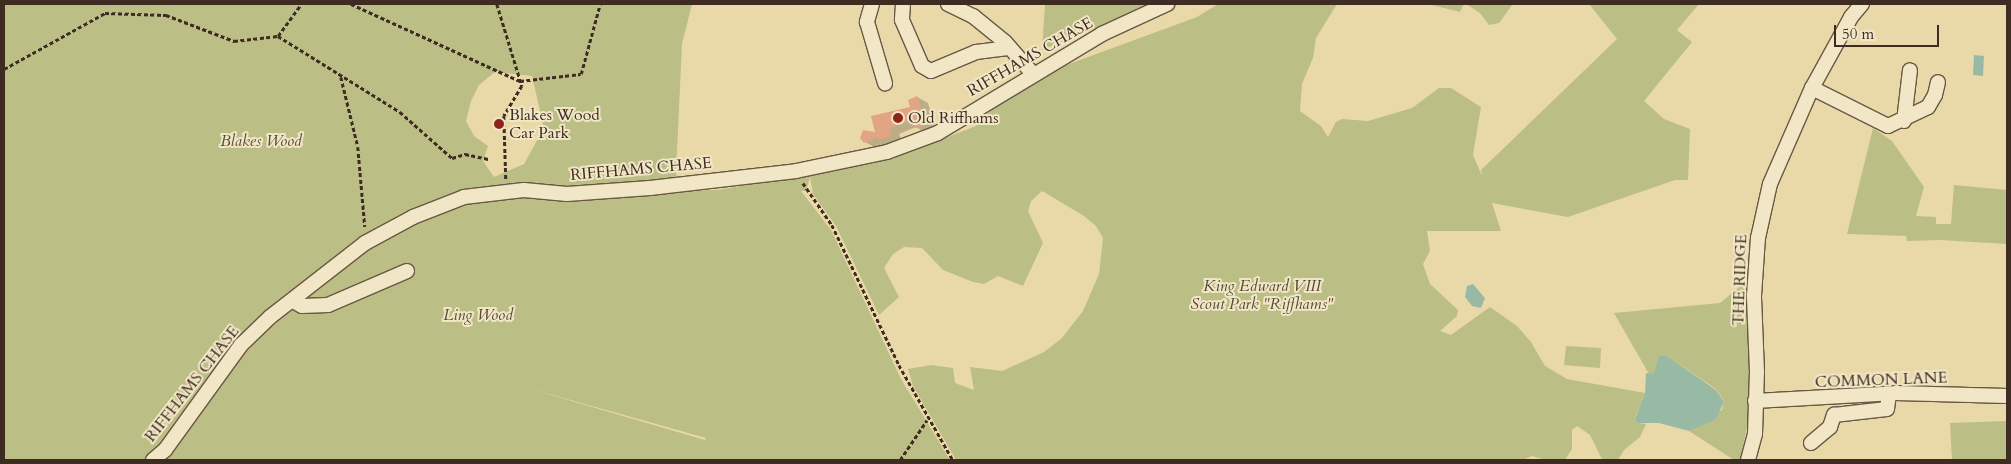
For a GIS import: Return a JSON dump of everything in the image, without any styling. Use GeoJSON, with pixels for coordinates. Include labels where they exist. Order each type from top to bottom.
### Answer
{"type":"FeatureCollection","features":[{"type":"Feature","properties":{"kind":"street"},"geometry":{"type":"LineString","coordinates":[[872,4],[867,22],[885,83]]}},
{"type":"Feature","properties":{"kind":"street"},"geometry":{"type":"LineString","coordinates":[[903,4],[902,20],[922,66],[931,72],[976,52],[1010,48]]}},
{"type":"Feature","properties":{"kind":"street"},"geometry":{"type":"LineString","coordinates":[[948,4],[972,16],[1010,48],[1033,74]]}},
{"type":"Feature","properties":{"kind":"street","name":"RIFFHAMS CHASE"},"geometry":{"type":"LineString","coordinates":[[153,460],[166,450],[241,345],[270,317],[366,243],[413,217],[464,197],[505,192],[606,192],[796,170],[886,152],[938,133],[1102,34],[1167,4]]}},
{"type":"Feature","properties":{"kind":"street","name":"THE RIDGE"},"geometry":{"type":"LineString","coordinates":[[1748,460],[1755,434],[1757,372],[1754,296],[1758,238],[1770,184],[1812,88],[1851,17],[1862,4]]}},
{"type":"Feature","properties":{"kind":"street"},"geometry":{"type":"LineString","coordinates":[[1904,121],[1910,70]]}},
{"type":"Feature","properties":{"kind":"street"},"geometry":{"type":"LineString","coordinates":[[1812,88],[1881,125],[1894,125],[1904,121],[1932,103],[1938,82]]}},
{"type":"Feature","properties":{"kind":"street"},"geometry":{"type":"LineString","coordinates":[[293,301],[309,307],[328,305],[407,272]]}},
{"type":"Feature","properties":{"kind":"street"},"geometry":{"type":"LineString","coordinates":[[1811,443],[1830,427],[1834,415],[1887,409],[1889,394]]}},
{"type":"Feature","properties":{"kind":"street","name":"COMMON LANE"},"geometry":{"type":"LineString","coordinates":[[1755,401],[1889,394],[2007,396]]}},
{"type":"Feature","properties":{"kind":"path"},"geometry":{"type":"LineString","coordinates":[[278,36],[301,4]]}},
{"type":"Feature","properties":{"kind":"path"},"geometry":{"type":"LineString","coordinates":[[351,4],[520,81],[581,74],[600,4]]}},
{"type":"Feature","properties":{"kind":"path"},"geometry":{"type":"LineString","coordinates":[[497,4],[522,86],[504,116],[505,192]]}},
{"type":"Feature","properties":{"kind":"path"},"geometry":{"type":"LineString","coordinates":[[4,69],[105,13],[166,14],[234,41],[278,36],[400,112],[452,158],[465,154],[489,159]]}},
{"type":"Feature","properties":{"kind":"path"},"geometry":{"type":"LineString","coordinates":[[341,76],[358,147],[366,243]]}},
{"type":"Feature","properties":{"kind":"path"},"geometry":{"type":"LineString","coordinates":[[796,170],[815,204],[832,225],[928,420],[953,460]]}},
{"type":"Feature","properties":{"kind":"path"},"geometry":{"type":"LineString","coordinates":[[900,460],[928,420]]}},
{"type":"Feature","properties":{"kind":"green space"},"geometry":{"type":"Polygon","coordinates":[[[4,4],[692,4],[682,44],[676,172],[679,191],[717,190],[874,163],[901,155],[976,126],[1000,101],[1061,67],[1197,17],[1218,4],[1337,4],[1316,38],[1313,58],[1302,84],[1300,111],[1321,126],[1328,137],[1336,122],[1342,119],[1368,121],[1412,108],[1439,88],[1451,88],[1481,107],[1473,155],[1482,176],[1481,170],[1617,39],[1589,4],[1699,4],[1677,30],[1692,42],[1644,101],[1664,119],[1690,129],[1688,180],[1675,180],[1568,217],[1492,203],[1501,231],[1427,231],[1430,251],[1423,264],[1430,284],[1458,310],[1457,316],[1440,331],[1451,335],[1490,307],[1517,326],[1531,342],[1545,366],[1567,379],[1645,393],[1635,418],[1638,423],[1646,424],[1640,437],[1624,450],[1618,460],[1602,459],[1590,435],[1577,426],[1572,430],[1572,449],[1565,460],[1546,460],[1532,456],[1522,460],[956,460],[913,386],[908,369],[931,365],[953,368],[955,383],[974,390],[970,367],[1002,371],[1044,352],[1061,339],[1083,311],[1099,274],[1103,238],[1096,226],[1084,216],[1042,191],[1031,201],[1028,211],[1043,243],[1023,286],[998,276],[984,284],[973,282],[943,270],[922,248],[904,247],[893,254],[884,268],[899,297],[879,315],[836,226],[813,194],[810,177],[806,191],[801,191],[831,230],[901,379],[950,460],[4,460],[4,4]],[[495,72],[479,85],[471,101],[466,121],[474,136],[488,146],[483,161],[494,177],[524,164],[544,128],[532,76],[495,72]],[[524,387],[705,440],[706,438],[524,387]]]}},
{"type":"Feature","properties":{"kind":"green space"},"geometry":{"type":"Polygon","coordinates":[[[1045,4],[1156,4],[1042,50],[1045,4]]]}},
{"type":"Feature","properties":{"kind":"green space"},"geometry":{"type":"Polygon","coordinates":[[[1428,4],[1464,4],[1460,12],[1428,4]]]}},
{"type":"Feature","properties":{"kind":"green space"},"geometry":{"type":"Polygon","coordinates":[[[1466,4],[1513,4],[1499,23],[1489,25],[1480,13],[1466,4]]]}},
{"type":"Feature","properties":{"kind":"green space"},"geometry":{"type":"Polygon","coordinates":[[[1873,128],[1892,141],[1924,187],[1916,216],[1936,217],[1936,224],[1951,224],[1954,185],[2007,190],[2007,244],[1940,240],[1907,241],[1906,236],[1847,234],[1873,128]]]}},
{"type":"Feature","properties":{"kind":"green space"},"geometry":{"type":"Polygon","coordinates":[[[1742,285],[1754,311],[1753,399],[1740,460],[1734,460],[1689,431],[1722,410],[1724,401],[1716,389],[1667,356],[1659,356],[1653,374],[1649,374],[1614,313],[1720,303],[1742,285]]]}},
{"type":"Feature","properties":{"kind":"green space"},"geometry":{"type":"Polygon","coordinates":[[[1566,346],[1601,348],[1600,368],[1564,365],[1566,346]]]}},
{"type":"Feature","properties":{"kind":"green space"},"geometry":{"type":"Polygon","coordinates":[[[2007,421],[2007,460],[1952,460],[1950,423],[2007,421]]]}},
{"type":"Feature","properties":{"kind":"shaded area"},"geometry":{"type":"Polygon","coordinates":[[[1974,55],[1984,56],[1983,76],[1973,75],[1974,55]]]}},
{"type":"Feature","properties":{"kind":"shaded area"},"geometry":{"type":"Polygon","coordinates":[[[1473,284],[1485,298],[1481,308],[1472,306],[1465,297],[1467,286],[1473,284]]]}},
{"type":"Feature","properties":{"kind":"shaded area"},"geometry":{"type":"Polygon","coordinates":[[[1659,356],[1667,356],[1716,390],[1724,402],[1716,419],[1689,431],[1659,423],[1638,423],[1635,419],[1645,393],[1646,373],[1653,374],[1659,356]]]}},
{"type":"Feature","properties":{"kind":"building","name":"Old Riffhams"},"geometry":{"type":"Polygon","coordinates":[[[917,96],[926,125],[915,128],[913,120],[890,128],[892,136],[879,140],[878,137],[864,143],[860,138],[863,130],[875,132],[871,116],[910,107],[908,100],[917,96]]]}},
{"type":"Feature","properties":{"kind":"place","name":"Old Riffhams"},"geometry":{"type":"Point","coordinates":[898,118]}},
{"type":"Feature","properties":{"kind":"place","name":"Blakes Wood Car Park"},"geometry":{"type":"Point","coordinates":[499,124]}},
{"type":"Feature","properties":{"kind":"park label","name":"Blakes Wood"},"geometry":{"type":"Point","coordinates":[261,141]}},
{"type":"Feature","properties":{"kind":"park label","name":"King Edward VIII Scout Park \"Riffhams\""},"geometry":{"type":"Point","coordinates":[1262,295]}},
{"type":"Feature","properties":{"kind":"park label","name":"Ling Wood"},"geometry":{"type":"Point","coordinates":[478,315]}}]}
